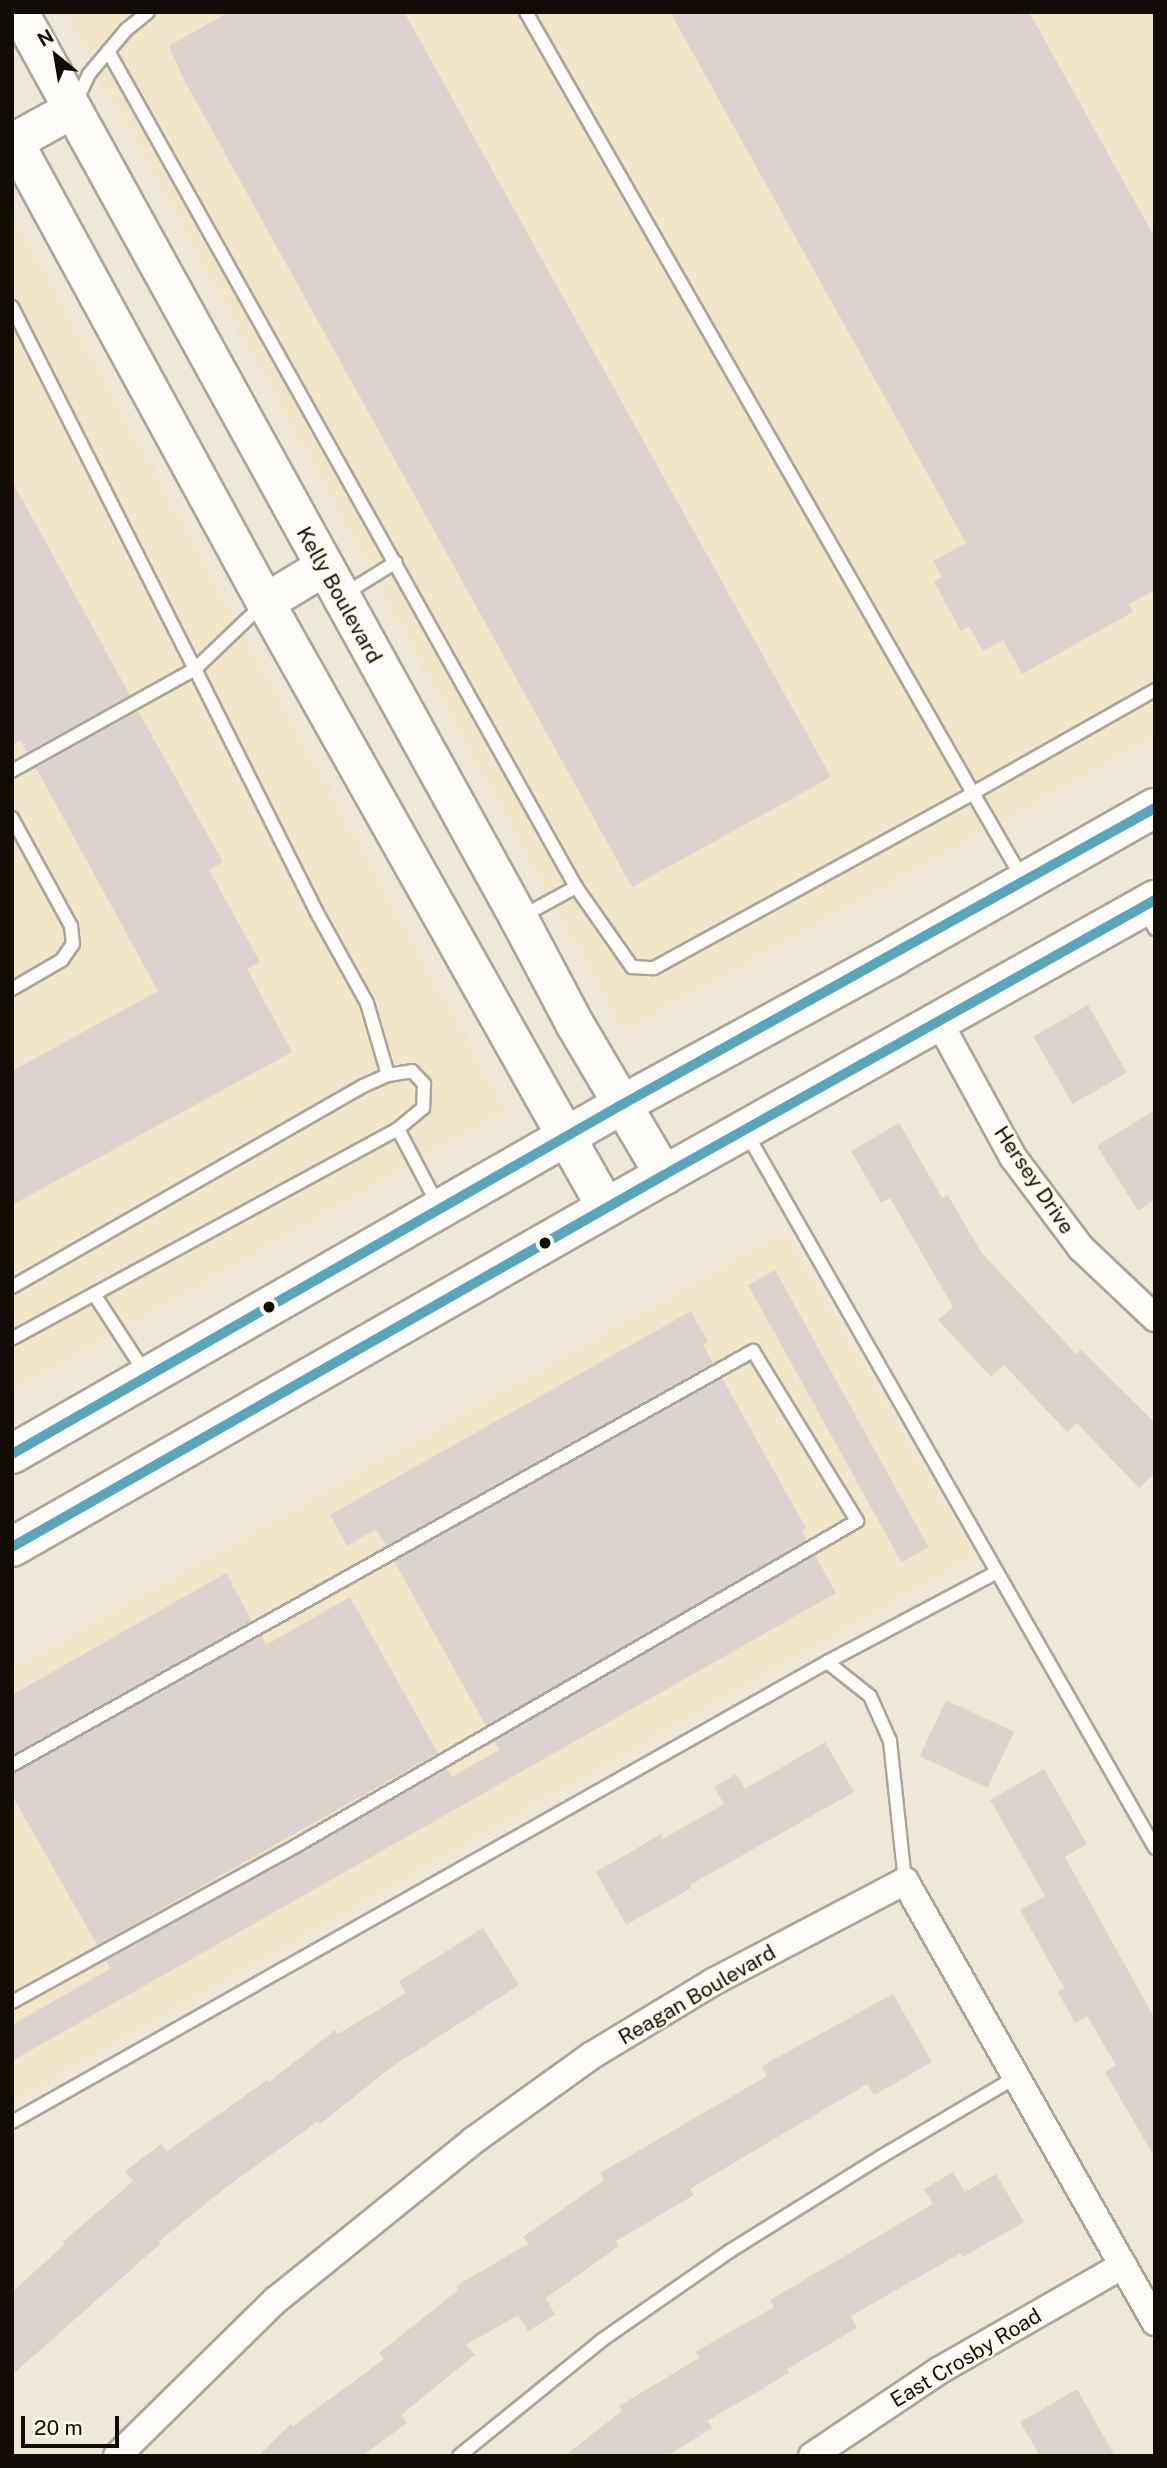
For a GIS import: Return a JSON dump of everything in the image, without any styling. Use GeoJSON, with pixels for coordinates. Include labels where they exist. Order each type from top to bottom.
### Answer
{"type":"FeatureCollection","features":[{"type":"Feature","properties":{"kind":"main road"},"geometry":{"type":"LineString","coordinates":[[12,1454],[623,1104],[1155,808]]}},
{"type":"Feature","properties":{"kind":"main road"},"geometry":{"type":"LineString","coordinates":[[12,1547],[744,1130],[939,1022],[1151,912]]}},
{"type":"Feature","properties":{"kind":"street","name":"Kelly Boulevard"},"geometry":{"type":"LineString","coordinates":[[19,12],[519,919],[573,1023],[664,1175]]}},
{"type":"Feature","properties":{"kind":"street"},"geometry":{"type":"LineString","coordinates":[[72,109],[13,139],[265,602],[606,1208]]}},
{"type":"Feature","properties":{"kind":"street"},"geometry":{"type":"LineString","coordinates":[[265,602],[332,582]]}},
{"type":"Feature","properties":{"kind":"street","name":"Hersey Drive"},"geometry":{"type":"LineString","coordinates":[[939,1022],[1013,1157],[1081,1248],[1155,1318]]}},
{"type":"Feature","properties":{"kind":"street"},"geometry":{"type":"LineString","coordinates":[[905,1881],[1155,2322]]}},
{"type":"Feature","properties":{"kind":"street","name":"Reagan Boulevard"},"geometry":{"type":"LineString","coordinates":[[117,2456],[276,2300],[474,2140],[591,2056],[702,1989],[905,1881]]}},
{"type":"Feature","properties":{"kind":"street","name":"East Crosby Road"},"geometry":{"type":"LineString","coordinates":[[811,2456],[940,2370],[1123,2265]]}},
{"type":"Feature","properties":{"kind":"lane"},"geometry":{"type":"LineString","coordinates":[[72,109],[89,74],[126,30],[148,12]]}},
{"type":"Feature","properties":{"kind":"lane"},"geometry":{"type":"LineString","coordinates":[[526,12],[1025,882]]}},
{"type":"Feature","properties":{"kind":"lane"},"geometry":{"type":"LineString","coordinates":[[108,51],[576,887],[632,967],[654,968],[1155,690]]}},
{"type":"Feature","properties":{"kind":"lane"},"geometry":{"type":"LineString","coordinates":[[12,307],[316,911],[367,1003],[388,1075]]}},
{"type":"Feature","properties":{"kind":"lane"},"geometry":{"type":"LineString","coordinates":[[332,582],[396,562]]}},
{"type":"Feature","properties":{"kind":"lane"},"geometry":{"type":"LineString","coordinates":[[12,771],[195,669],[265,602]]}},
{"type":"Feature","properties":{"kind":"lane"},"geometry":{"type":"LineString","coordinates":[[12,818],[71,926],[73,944],[62,960],[12,989]]}},
{"type":"Feature","properties":{"kind":"lane"},"geometry":{"type":"LineString","coordinates":[[519,919],[576,887]]}},
{"type":"Feature","properties":{"kind":"lane"},"geometry":{"type":"LineString","coordinates":[[12,1287],[363,1086],[388,1075],[412,1071],[424,1084],[423,1108],[398,1129],[12,1339]]}},
{"type":"Feature","properties":{"kind":"lane"},"geometry":{"type":"LineString","coordinates":[[398,1129],[440,1210]]}},
{"type":"Feature","properties":{"kind":"lane"},"geometry":{"type":"LineString","coordinates":[[744,1130],[1155,1848]]}},
{"type":"Feature","properties":{"kind":"lane"},"geometry":{"type":"LineString","coordinates":[[94,1294],[148,1377]]}},
{"type":"Feature","properties":{"kind":"lane"},"geometry":{"type":"LineString","coordinates":[[12,1765],[753,1351],[857,1521],[296,1846],[12,2002]]}},
{"type":"Feature","properties":{"kind":"lane"},"geometry":{"type":"LineString","coordinates":[[12,2122],[827,1662],[997,1572]]}},
{"type":"Feature","properties":{"kind":"lane"},"geometry":{"type":"LineString","coordinates":[[827,1662],[870,1696],[890,1741],[905,1881]]}},
{"type":"Feature","properties":{"kind":"lane"},"geometry":{"type":"LineString","coordinates":[[459,2456],[602,2340],[730,2251],[882,2155],[1016,2077]]}},
{"type":"Feature","properties":{"kind":"shaded area"},"geometry":{"type":"Polygon","coordinates":[[[64,12],[1155,12],[1155,737],[623,1032],[64,12]]]}},
{"type":"Feature","properties":{"kind":"shaded area"},"geometry":{"type":"Polygon","coordinates":[[[12,212],[506,1111],[12,1392],[12,212]]]}},
{"type":"Feature","properties":{"kind":"shaded area"},"geometry":{"type":"Polygon","coordinates":[[[785,1231],[975,1556],[12,2102],[12,1668],[785,1231]]]}},
{"type":"Feature","properties":{"kind":"building"},"geometry":{"type":"Polygon","coordinates":[[[229,12],[404,12],[831,777],[632,887],[183,78],[169,46],[229,12]]]}},
{"type":"Feature","properties":{"kind":"building"},"geometry":{"type":"Polygon","coordinates":[[[670,12],[1029,12],[1155,238],[1155,590],[1129,604],[1133,612],[1022,674],[1003,640],[983,651],[969,626],[961,631],[934,582],[942,577],[933,561],[966,543],[670,12]]]}},
{"type":"Feature","properties":{"kind":"building"},"geometry":{"type":"Polygon","coordinates":[[[12,481],[130,695],[27,752],[20,740],[12,745],[12,481]]]}},
{"type":"Feature","properties":{"kind":"building"},"geometry":{"type":"Polygon","coordinates":[[[138,711],[223,862],[209,870],[260,962],[247,969],[292,1052],[12,1205],[12,1071],[158,991],[36,768],[138,711]]]}},
{"type":"Feature","properties":{"kind":"building"},"geometry":{"type":"Polygon","coordinates":[[[1088,1005],[1127,1073],[1072,1104],[1033,1036],[1088,1005]]]}},
{"type":"Feature","properties":{"kind":"building"},"geometry":{"type":"Polygon","coordinates":[[[1155,1110],[1155,1200],[1138,1211],[1097,1146],[1155,1110]]]}},
{"type":"Feature","properties":{"kind":"building"},"geometry":{"type":"Polygon","coordinates":[[[899,1123],[942,1198],[948,1195],[981,1252],[1076,1354],[1081,1350],[1155,1423],[1155,1473],[1139,1488],[1077,1423],[1067,1432],[1004,1365],[991,1377],[938,1320],[953,1307],[890,1198],[881,1203],[851,1151],[899,1123]]]}},
{"type":"Feature","properties":{"kind":"building"},"geometry":{"type":"Polygon","coordinates":[[[775,1270],[929,1547],[902,1562],[748,1285],[775,1270]]]}},
{"type":"Feature","properties":{"kind":"building"},"geometry":{"type":"Polygon","coordinates":[[[691,1311],[708,1342],[703,1345],[713,1363],[386,1546],[376,1529],[347,1546],[330,1515],[691,1311]]]}},
{"type":"Feature","properties":{"kind":"building"},"geometry":{"type":"Polygon","coordinates":[[[722,1378],[806,1528],[802,1531],[807,1540],[486,1726],[394,1561],[722,1378]]]}},
{"type":"Feature","properties":{"kind":"building"},"geometry":{"type":"Polygon","coordinates":[[[815,1555],[836,1593],[12,2061],[12,2025],[110,1969],[106,1961],[447,1769],[452,1777],[499,1750],[494,1741],[815,1555]]]}},
{"type":"Feature","properties":{"kind":"building"},"geometry":{"type":"Polygon","coordinates":[[[226,1573],[252,1621],[12,1755],[12,1695],[226,1573]]]}},
{"type":"Feature","properties":{"kind":"building"},"geometry":{"type":"Polygon","coordinates":[[[350,1597],[438,1753],[97,1945],[12,1795],[12,1774],[261,1636],[266,1645],[350,1597]]]}},
{"type":"Feature","properties":{"kind":"building"},"geometry":{"type":"Polygon","coordinates":[[[946,1700],[1014,1732],[988,1788],[920,1756],[946,1700]]]}},
{"type":"Feature","properties":{"kind":"building"},"geometry":{"type":"Polygon","coordinates":[[[825,1742],[854,1792],[690,1885],[691,1888],[626,1925],[596,1872],[661,1834],[663,1839],[724,1804],[714,1787],[736,1774],[745,1789],[825,1742]]]}},
{"type":"Feature","properties":{"kind":"building"},"geometry":{"type":"Polygon","coordinates":[[[1044,1769],[1087,1844],[1065,1857],[1155,2019],[1155,2158],[1105,2072],[1116,2065],[1087,2016],[1075,2023],[1058,1992],[1064,1988],[1020,1910],[1045,1896],[990,1800],[1044,1769]]]}},
{"type":"Feature","properties":{"kind":"building"},"geometry":{"type":"Polygon","coordinates":[[[483,1928],[519,1985],[393,2066],[320,2124],[318,2121],[224,2189],[158,2242],[160,2244],[12,2375],[12,2292],[65,2244],[63,2242],[133,2181],[125,2171],[161,2144],[167,2151],[267,2080],[269,2082],[335,2030],[338,2034],[406,1993],[399,1981],[483,1928]]]}},
{"type":"Feature","properties":{"kind":"building"},"geometry":{"type":"Polygon","coordinates":[[[893,1994],[932,2062],[874,2095],[867,2084],[690,2189],[694,2195],[616,2241],[619,2246],[546,2298],[555,2315],[528,2331],[518,2315],[466,2345],[475,2355],[401,2415],[407,2423],[362,2456],[258,2456],[291,2424],[293,2426],[384,2359],[379,2353],[458,2290],[456,2286],[528,2244],[523,2237],[604,2180],[600,2173],[767,2076],[762,2066],[893,1994]]]}},
{"type":"Feature","properties":{"kind":"building"},"geometry":{"type":"Polygon","coordinates":[[[953,2172],[965,2192],[996,2174],[1024,2222],[963,2257],[961,2253],[851,2316],[857,2328],[787,2369],[789,2373],[707,2421],[712,2428],[667,2456],[564,2456],[622,2411],[619,2406],[699,2358],[695,2352],[774,2307],[770,2300],[933,2204],[924,2189],[953,2172]]]}},
{"type":"Feature","properties":{"kind":"building"},"geometry":{"type":"Polygon","coordinates":[[[1077,2389],[1115,2456],[1040,2456],[1020,2422],[1077,2389]]]}},
{"type":"Feature","properties":{"kind":"transit line"},"geometry":{"type":"LineString","coordinates":[[12,1454],[623,1104],[1155,808]]}},
{"type":"Feature","properties":{"kind":"transit line"},"geometry":{"type":"LineString","coordinates":[[12,1547],[664,1175],[1155,900]]}}]}
